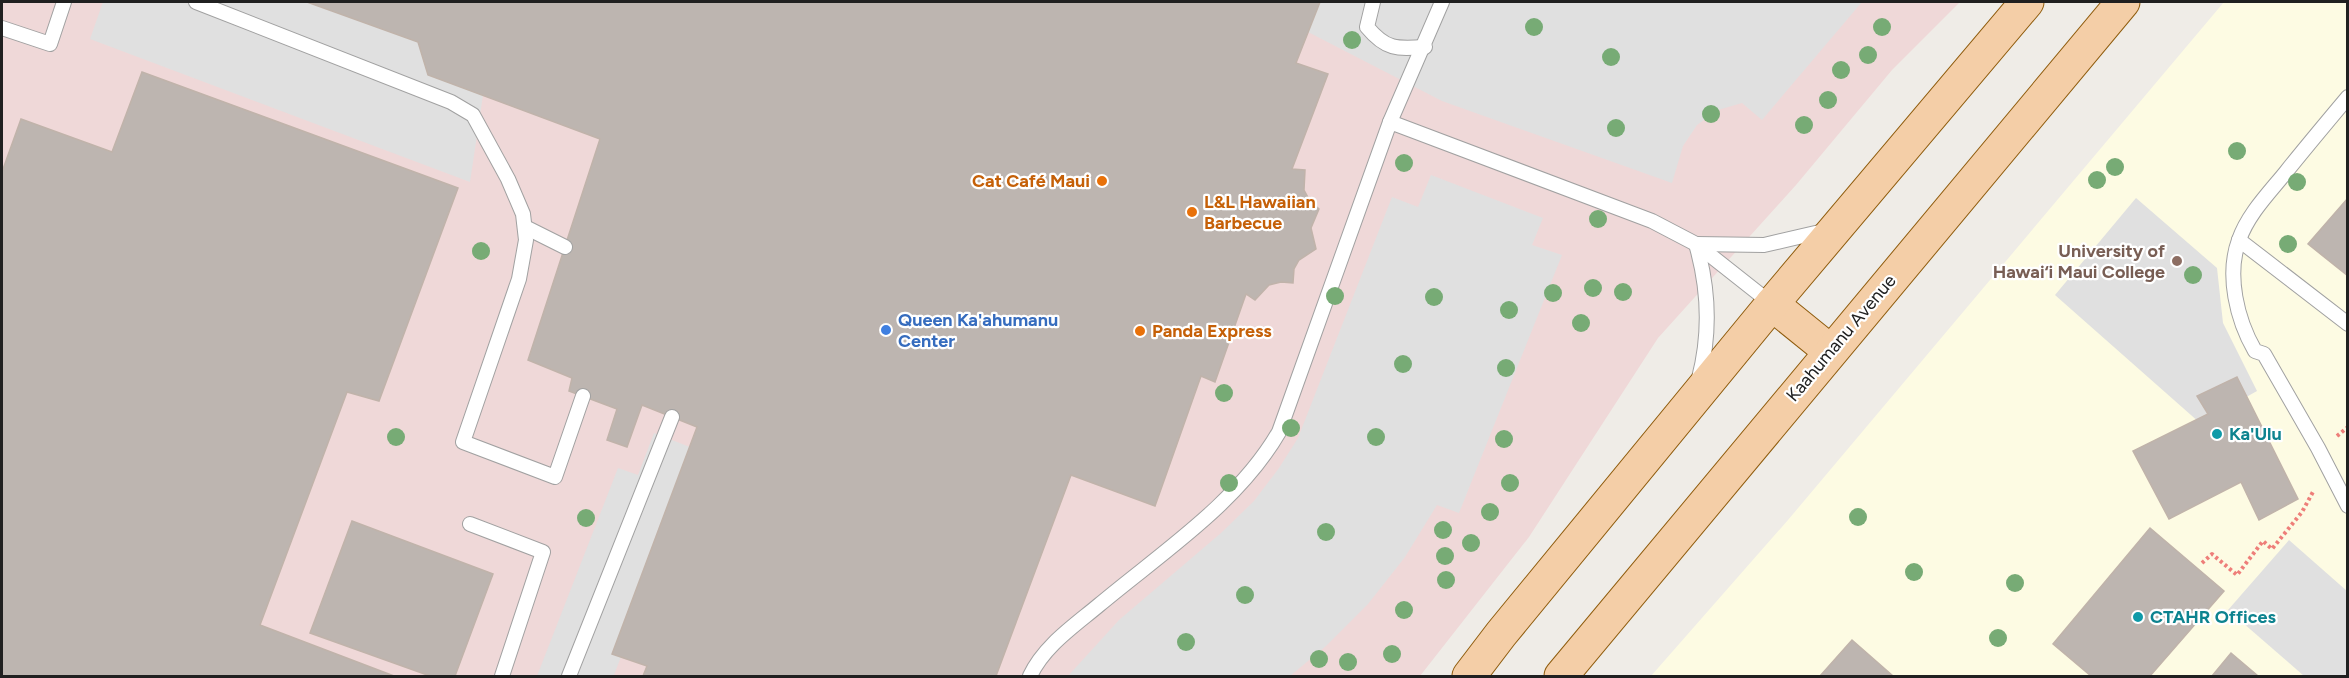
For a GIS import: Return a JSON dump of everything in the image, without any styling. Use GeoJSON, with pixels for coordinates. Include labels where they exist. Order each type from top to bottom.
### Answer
{"type":"FeatureCollection","features":[{"type":"Feature","properties":{"kind":"main road"},"geometry":{"type":"LineString","coordinates":[[1469,676],[1688,405],[2027,2]]}},
{"type":"Feature","properties":{"kind":"main road","name":"Kaahumanu Avenue"},"geometry":{"type":"LineString","coordinates":[[1562,676],[1830,351],[2123,2]]}},
{"type":"Feature","properties":{"kind":"main road"},"geometry":{"type":"LineString","coordinates":[[1772,304],[1830,351]]}},
{"type":"Feature","properties":{"kind":"lane"},"geometry":{"type":"LineString","coordinates":[[2,28],[50,45],[64,2]]}},
{"type":"Feature","properties":{"kind":"lane"},"geometry":{"type":"LineString","coordinates":[[196,2],[451,102],[473,115],[508,179],[524,214],[525,227],[523,267],[463,442],[555,477],[583,396]]}},
{"type":"Feature","properties":{"kind":"lane"},"geometry":{"type":"LineString","coordinates":[[1373,2],[1367,27],[1379,42],[1398,48],[1425,47]]}},
{"type":"Feature","properties":{"kind":"lane"},"geometry":{"type":"LineString","coordinates":[[1030,676],[1056,641],[1230,495],[1267,453],[1279,432],[1390,122],[1443,2]]}},
{"type":"Feature","properties":{"kind":"lane"},"geometry":{"type":"LineString","coordinates":[[2348,97],[2259,205],[2239,240],[2235,294],[2241,324],[2255,351],[2264,354],[2348,506]]}},
{"type":"Feature","properties":{"kind":"lane"},"geometry":{"type":"LineString","coordinates":[[1390,122],[1652,221],[1696,244],[1772,304]]}},
{"type":"Feature","properties":{"kind":"lane"},"geometry":{"type":"LineString","coordinates":[[1696,244],[1764,245],[1811,236],[1838,226]]}},
{"type":"Feature","properties":{"kind":"lane"},"geometry":{"type":"LineString","coordinates":[[525,227],[565,247]]}},
{"type":"Feature","properties":{"kind":"lane"},"geometry":{"type":"LineString","coordinates":[[2239,240],[2348,324]]}},
{"type":"Feature","properties":{"kind":"lane"},"geometry":{"type":"LineString","coordinates":[[1688,405],[1704,360],[1708,313],[1702,267],[1696,244]]}},
{"type":"Feature","properties":{"kind":"lane"},"geometry":{"type":"LineString","coordinates":[[569,676],[672,417]]}},
{"type":"Feature","properties":{"kind":"lane"},"geometry":{"type":"LineString","coordinates":[[470,524],[543,552],[502,676]]}},
{"type":"Feature","properties":{"kind":"path"},"geometry":{"type":"LineString","coordinates":[[2335,438],[2348,427]]}},
{"type":"Feature","properties":{"kind":"path"},"geometry":{"type":"LineString","coordinates":[[2202,562],[2212,554],[2237,575],[2263,541],[2272,549],[2301,512],[2313,492],[2314,480]]}},
{"type":"Feature","properties":{"kind":"shaded area"},"geometry":{"type":"Polygon","coordinates":[[[2,2],[1960,2],[1892,70],[1796,185],[1658,338],[1529,537],[1420,676],[2,676],[2,2]]]}},
{"type":"Feature","properties":{"kind":"shaded area"},"geometry":{"type":"Polygon","coordinates":[[[103,2],[306,2],[418,42],[429,75],[483,95],[470,182],[90,39],[103,2]]]}},
{"type":"Feature","properties":{"kind":"shaded area"},"geometry":{"type":"Polygon","coordinates":[[[1320,2],[1862,2],[1762,120],[1742,103],[1718,110],[1697,125],[1683,146],[1672,183],[1442,101],[1308,32],[1320,2]]]}},
{"type":"Feature","properties":{"kind":"shaded area","name":"University of Hawai‘i Maui College"},"geometry":{"type":"Polygon","coordinates":[[[2224,2],[2347,2],[2347,676],[1651,676],[1788,520],[2224,2]]]}},
{"type":"Feature","properties":{"kind":"shaded area"},"geometry":{"type":"Polygon","coordinates":[[[1431,175],[1543,218],[1532,245],[1562,255],[1459,513],[1437,505],[1405,557],[1368,604],[1326,646],[1290,676],[1068,676],[1119,620],[1221,533],[1254,501],[1279,468],[1298,438],[1392,197],[1418,207],[1431,175]]]}},
{"type":"Feature","properties":{"kind":"shaded area"},"geometry":{"type":"Polygon","coordinates":[[[2136,198],[2217,268],[2223,323],[2257,391],[2200,423],[2055,295],[2136,198]]]}},
{"type":"Feature","properties":{"kind":"shaded area"},"geometry":{"type":"Polygon","coordinates":[[[654,433],[700,451],[614,675],[617,676],[537,676],[618,468],[638,475],[654,433]]]}},
{"type":"Feature","properties":{"kind":"shaded area"},"geometry":{"type":"Polygon","coordinates":[[[2289,540],[2347,591],[2347,676],[2304,676],[2228,610],[2289,540]]]}},
{"type":"Feature","properties":{"kind":"building","name":"Queen Ka'ahumanu Center"},"geometry":{"type":"Polygon","coordinates":[[[307,2],[1320,2],[1296,63],[1328,74],[1292,169],[1305,170],[1304,190],[1310,201],[1319,209],[1311,228],[1316,249],[1299,260],[1294,269],[1293,283],[1281,282],[1269,285],[1255,300],[1246,294],[1215,382],[1201,376],[1155,506],[1071,475],[996,676],[643,676],[647,666],[612,654],[697,427],[642,405],[627,447],[607,440],[617,409],[569,391],[572,378],[528,360],[600,139],[428,75],[418,42],[307,2]]]}},
{"type":"Feature","properties":{"kind":"building"},"geometry":{"type":"Polygon","coordinates":[[[142,72],[458,188],[379,401],[347,392],[260,625],[394,676],[2,676],[2,172],[21,119],[112,152],[142,72]]]}},
{"type":"Feature","properties":{"kind":"building"},"geometry":{"type":"Polygon","coordinates":[[[2348,198],[2348,276],[2308,244],[2348,198]]]}},
{"type":"Feature","properties":{"kind":"building","name":"Ka'Ulu"},"geometry":{"type":"Polygon","coordinates":[[[2237,377],[2298,499],[2259,520],[2241,482],[2169,519],[2133,451],[2208,414],[2197,396],[2237,377]]]}},
{"type":"Feature","properties":{"kind":"building"},"geometry":{"type":"Polygon","coordinates":[[[352,521],[493,574],[455,676],[430,676],[310,633],[352,521]]]}},
{"type":"Feature","properties":{"kind":"building","name":"CTAHR Offices"},"geometry":{"type":"Polygon","coordinates":[[[2150,528],[2224,591],[2150,676],[2091,676],[2053,644],[2150,528]]]}},
{"type":"Feature","properties":{"kind":"building"},"geometry":{"type":"Polygon","coordinates":[[[1852,640],[1893,676],[1820,676],[1852,640]]]}},
{"type":"Feature","properties":{"kind":"building"},"geometry":{"type":"Polygon","coordinates":[[[2231,653],[2258,676],[2212,676],[2231,653]]]}},
{"type":"Feature","properties":{"kind":"place","name":"Cat Café Maui"},"geometry":{"type":"Point","coordinates":[1102,181]}},
{"type":"Feature","properties":{"kind":"place","name":"L&L Hawaiian Barbecue"},"geometry":{"type":"Point","coordinates":[1192,212]}},
{"type":"Feature","properties":{"kind":"place","name":"University of Hawai‘i Maui College"},"geometry":{"type":"Point","coordinates":[2177,261]}},
{"type":"Feature","properties":{"kind":"place","name":"Queen Ka'ahumanu Center"},"geometry":{"type":"Point","coordinates":[886,330]}},
{"type":"Feature","properties":{"kind":"place","name":"Panda Express"},"geometry":{"type":"Point","coordinates":[1140,331]}},
{"type":"Feature","properties":{"kind":"place","name":"Ka'Ulu"},"geometry":{"type":"Point","coordinates":[2217,434]}},
{"type":"Feature","properties":{"kind":"place","name":"CTAHR Offices"},"geometry":{"type":"Point","coordinates":[2138,617]}}]}
